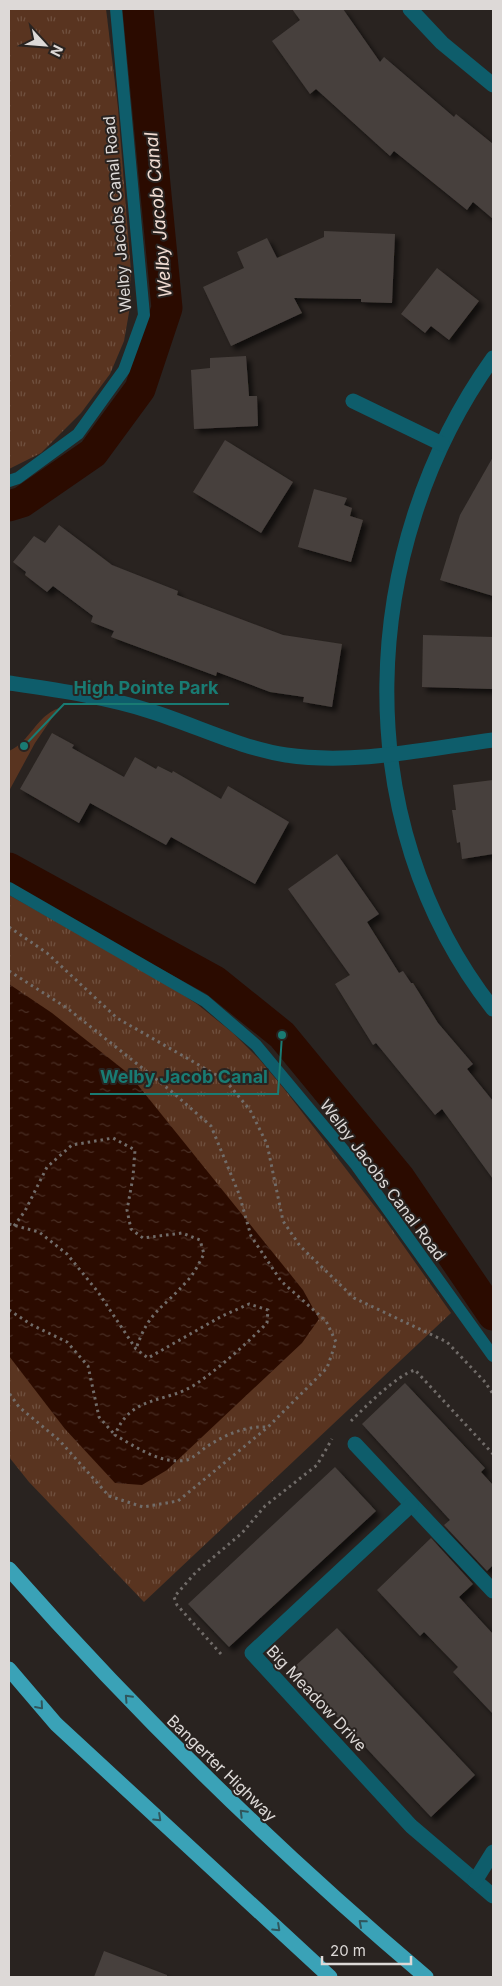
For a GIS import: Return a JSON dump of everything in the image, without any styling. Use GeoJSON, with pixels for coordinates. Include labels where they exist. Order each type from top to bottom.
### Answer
{"type":"FeatureCollection","features":[{"type":"Feature","properties":{"kind":"highway","name":"Bangerter Highway"},"geometry":{"type":"LineString","coordinates":[[9,1569],[145,1717],[257,1827],[335,1899],[426,1977]]}},
{"type":"Feature","properties":{"kind":"highway"},"geometry":{"type":"LineString","coordinates":[[9,1669],[56,1724],[330,1977]]}},
{"type":"Feature","properties":{"kind":"street"},"geometry":{"type":"LineString","coordinates":[[410,9],[442,43],[493,85]]}},
{"type":"Feature","properties":{"kind":"street"},"geometry":{"type":"LineString","coordinates":[[493,358],[459,411],[442,444],[419,499],[407,536],[396,584],[389,632],[386,682],[389,754],[402,818],[420,882],[452,946],[493,1010]]}},
{"type":"Feature","properties":{"kind":"street"},"geometry":{"type":"LineString","coordinates":[[353,401],[442,444]]}},
{"type":"Feature","properties":{"kind":"street"},"geometry":{"type":"LineString","coordinates":[[9,683],[62,690],[135,706],[240,743],[285,755],[335,758],[389,754],[493,740]]}},
{"type":"Feature","properties":{"kind":"street"},"geometry":{"type":"LineString","coordinates":[[355,1444],[493,1591]]}},
{"type":"Feature","properties":{"kind":"street","name":"Big Meadow Drive"},"geometry":{"type":"LineString","coordinates":[[411,1505],[252,1653],[411,1826],[493,1896]]}},
{"type":"Feature","properties":{"kind":"street"},"geometry":{"type":"LineString","coordinates":[[475,1881],[493,1852]]}},
{"type":"Feature","properties":{"kind":"lane","name":"Welby Jacobs Canal Road"},"geometry":{"type":"LineString","coordinates":[[9,481],[18,478],[78,434],[124,370],[144,315],[116,9]]}},
{"type":"Feature","properties":{"kind":"lane","name":"Welby Jacobs Canal Road"},"geometry":{"type":"LineString","coordinates":[[9,888],[205,1001],[256,1045],[356,1165],[493,1356]]}},
{"type":"Feature","properties":{"kind":"path"},"geometry":{"type":"LineString","coordinates":[[9,927],[47,953],[117,1018],[225,1080],[250,1110],[267,1144],[283,1220],[300,1246],[354,1298],[448,1342],[485,1382],[493,1394]]}},
{"type":"Feature","properties":{"kind":"path"},"geometry":{"type":"LineString","coordinates":[[9,971],[66,1008],[171,1091],[211,1126],[239,1194],[251,1236],[281,1281],[326,1321],[336,1342],[327,1368],[268,1426],[178,1501],[143,1507],[109,1496],[59,1440],[19,1407],[9,1393]]}},
{"type":"Feature","properties":{"kind":"path"},"geometry":{"type":"LineString","coordinates":[[14,1226],[25,1211],[46,1167],[72,1145],[113,1138],[134,1150],[133,1178],[127,1210],[131,1230],[143,1238],[182,1233],[200,1240],[204,1254],[188,1280],[152,1314],[142,1331],[136,1349]]}},
{"type":"Feature","properties":{"kind":"path"},"geometry":{"type":"LineString","coordinates":[[9,1224],[39,1232],[67,1254],[98,1292],[136,1349],[148,1358],[222,1316],[249,1304],[268,1310],[267,1323],[238,1352],[194,1385],[139,1406],[121,1420],[115,1435]]}},
{"type":"Feature","properties":{"kind":"path"},"geometry":{"type":"LineString","coordinates":[[9,1310],[32,1325],[67,1342],[88,1366],[98,1417],[115,1435],[139,1449],[160,1458],[187,1460],[222,1437],[250,1426],[268,1426]]}},
{"type":"Feature","properties":{"kind":"path"},"geometry":{"type":"LineString","coordinates":[[348,1423],[378,1394],[388,1389],[406,1373],[415,1370],[493,1454]]}},
{"type":"Feature","properties":{"kind":"path"},"geometry":{"type":"LineString","coordinates":[[221,1654],[177,1605],[174,1597],[196,1572],[242,1533],[265,1506],[316,1465],[328,1444],[337,1434]]}},
{"type":"Feature","properties":{"kind":"green space"},"geometry":{"type":"Polygon","coordinates":[[[9,9],[106,9],[118,108],[131,271],[131,301],[124,341],[110,374],[81,413],[41,453],[9,469],[9,9]]]}},
{"type":"Feature","properties":{"kind":"green space"},"geometry":{"type":"Polygon","coordinates":[[[59,708],[35,743],[9,791],[9,751],[23,741],[44,717],[59,708]]]}},
{"type":"Feature","properties":{"kind":"green space"},"geometry":{"type":"Polygon","coordinates":[[[9,895],[162,981],[197,1004],[233,1033],[260,1060],[285,1090],[383,1217],[451,1313],[144,1602],[29,1482],[9,1457],[9,895]]]}},
{"type":"Feature","properties":{"kind":"water"},"geometry":{"type":"Polygon","coordinates":[[[9,984],[52,1013],[129,1074],[303,1290],[319,1319],[302,1343],[167,1470],[142,1485],[115,1483],[65,1429],[9,1356],[9,984]]]}},
{"type":"Feature","properties":{"kind":"building"},"geometry":{"type":"Polygon","coordinates":[[[292,9],[343,9],[380,62],[384,57],[454,117],[456,114],[493,144],[493,219],[473,202],[467,210],[394,151],[390,156],[316,89],[310,94],[272,41],[300,20],[292,9]]]}},
{"type":"Feature","properties":{"kind":"building"},"geometry":{"type":"Polygon","coordinates":[[[324,231],[395,234],[392,303],[361,302],[361,299],[294,298],[302,313],[231,346],[203,287],[244,268],[237,252],[267,238],[277,258],[324,237],[324,231]]]}},
{"type":"Feature","properties":{"kind":"building"},"geometry":{"type":"Polygon","coordinates":[[[437,268],[479,301],[449,340],[431,326],[425,333],[401,314],[437,268]]]}},
{"type":"Feature","properties":{"kind":"building"},"geometry":{"type":"Polygon","coordinates":[[[246,356],[249,396],[257,396],[258,426],[194,429],[191,370],[210,368],[210,358],[246,356]]]}},
{"type":"Feature","properties":{"kind":"building"},"geometry":{"type":"Polygon","coordinates":[[[225,440],[293,482],[261,533],[193,492],[225,440]]]}},
{"type":"Feature","properties":{"kind":"building"},"geometry":{"type":"Polygon","coordinates":[[[493,457],[493,596],[440,580],[460,515],[493,457]]]}},
{"type":"Feature","properties":{"kind":"building"},"geometry":{"type":"Polygon","coordinates":[[[314,489],[347,498],[344,505],[352,508],[350,516],[363,520],[351,562],[298,547],[314,489]]]}},
{"type":"Feature","properties":{"kind":"building"},"geometry":{"type":"Polygon","coordinates":[[[59,525],[112,565],[178,591],[177,595],[283,635],[342,644],[332,707],[303,702],[304,697],[270,692],[217,672],[216,676],[111,637],[114,631],[91,622],[93,616],[53,586],[47,592],[25,575],[26,572],[13,562],[34,536],[45,543],[59,525]]]}},
{"type":"Feature","properties":{"kind":"building"},"geometry":{"type":"Polygon","coordinates":[[[423,635],[493,637],[493,689],[422,687],[423,635]]]}},
{"type":"Feature","properties":{"kind":"building"},"geometry":{"type":"Polygon","coordinates":[[[52,733],[74,745],[72,748],[124,777],[135,757],[156,769],[158,766],[172,773],[173,771],[221,799],[228,786],[289,822],[255,884],[171,837],[166,845],[90,803],[79,823],[20,789],[52,733]]]}},
{"type":"Feature","properties":{"kind":"building"},"geometry":{"type":"Polygon","coordinates":[[[493,780],[493,854],[462,859],[460,842],[457,843],[452,810],[456,810],[453,785],[493,780]]]}},
{"type":"Feature","properties":{"kind":"building"},"geometry":{"type":"Polygon","coordinates":[[[337,854],[379,914],[367,922],[399,973],[403,971],[411,983],[413,983],[438,1023],[473,1064],[467,1069],[493,1101],[493,1179],[442,1109],[435,1115],[376,1043],[373,1045],[335,984],[350,975],[288,889],[337,854]]]}},
{"type":"Feature","properties":{"kind":"building"},"geometry":{"type":"Polygon","coordinates":[[[405,1383],[485,1468],[481,1472],[493,1485],[493,1565],[487,1571],[444,1525],[450,1520],[362,1424],[405,1383]]]}},
{"type":"Feature","properties":{"kind":"building"},"geometry":{"type":"Polygon","coordinates":[[[335,1467],[376,1511],[229,1647],[188,1604],[335,1467]]]}},
{"type":"Feature","properties":{"kind":"building"},"geometry":{"type":"Polygon","coordinates":[[[431,1538],[473,1584],[459,1597],[493,1634],[493,1714],[453,1672],[458,1667],[424,1632],[420,1636],[377,1590],[431,1538]]]}},
{"type":"Feature","properties":{"kind":"building"},"geometry":{"type":"Polygon","coordinates":[[[337,1628],[475,1775],[431,1817],[292,1669],[337,1628]]]}},
{"type":"Feature","properties":{"kind":"building"},"geometry":{"type":"Polygon","coordinates":[[[104,1951],[167,1975],[167,1977],[94,1977],[104,1951]]]}},
{"type":"Feature","properties":{"kind":"waterway","name":"Welby Jacob Canal"},"geometry":{"type":"LineString","coordinates":[[9,506],[22,502],[93,453],[140,389],[167,308],[138,9]]}},
{"type":"Feature","properties":{"kind":"waterway","name":"Welby Jacob Canal"},"geometry":{"type":"LineString","coordinates":[[9,868],[215,981],[282,1035],[399,1177],[493,1315]]}},
{"type":"Feature","properties":{"kind":"place","name":"High Pointe Park"},"geometry":{"type":"Point","coordinates":[24,746]}},
{"type":"Feature","properties":{"kind":"place","name":"Welby Jacob Canal"},"geometry":{"type":"Point","coordinates":[282,1035]}}]}
